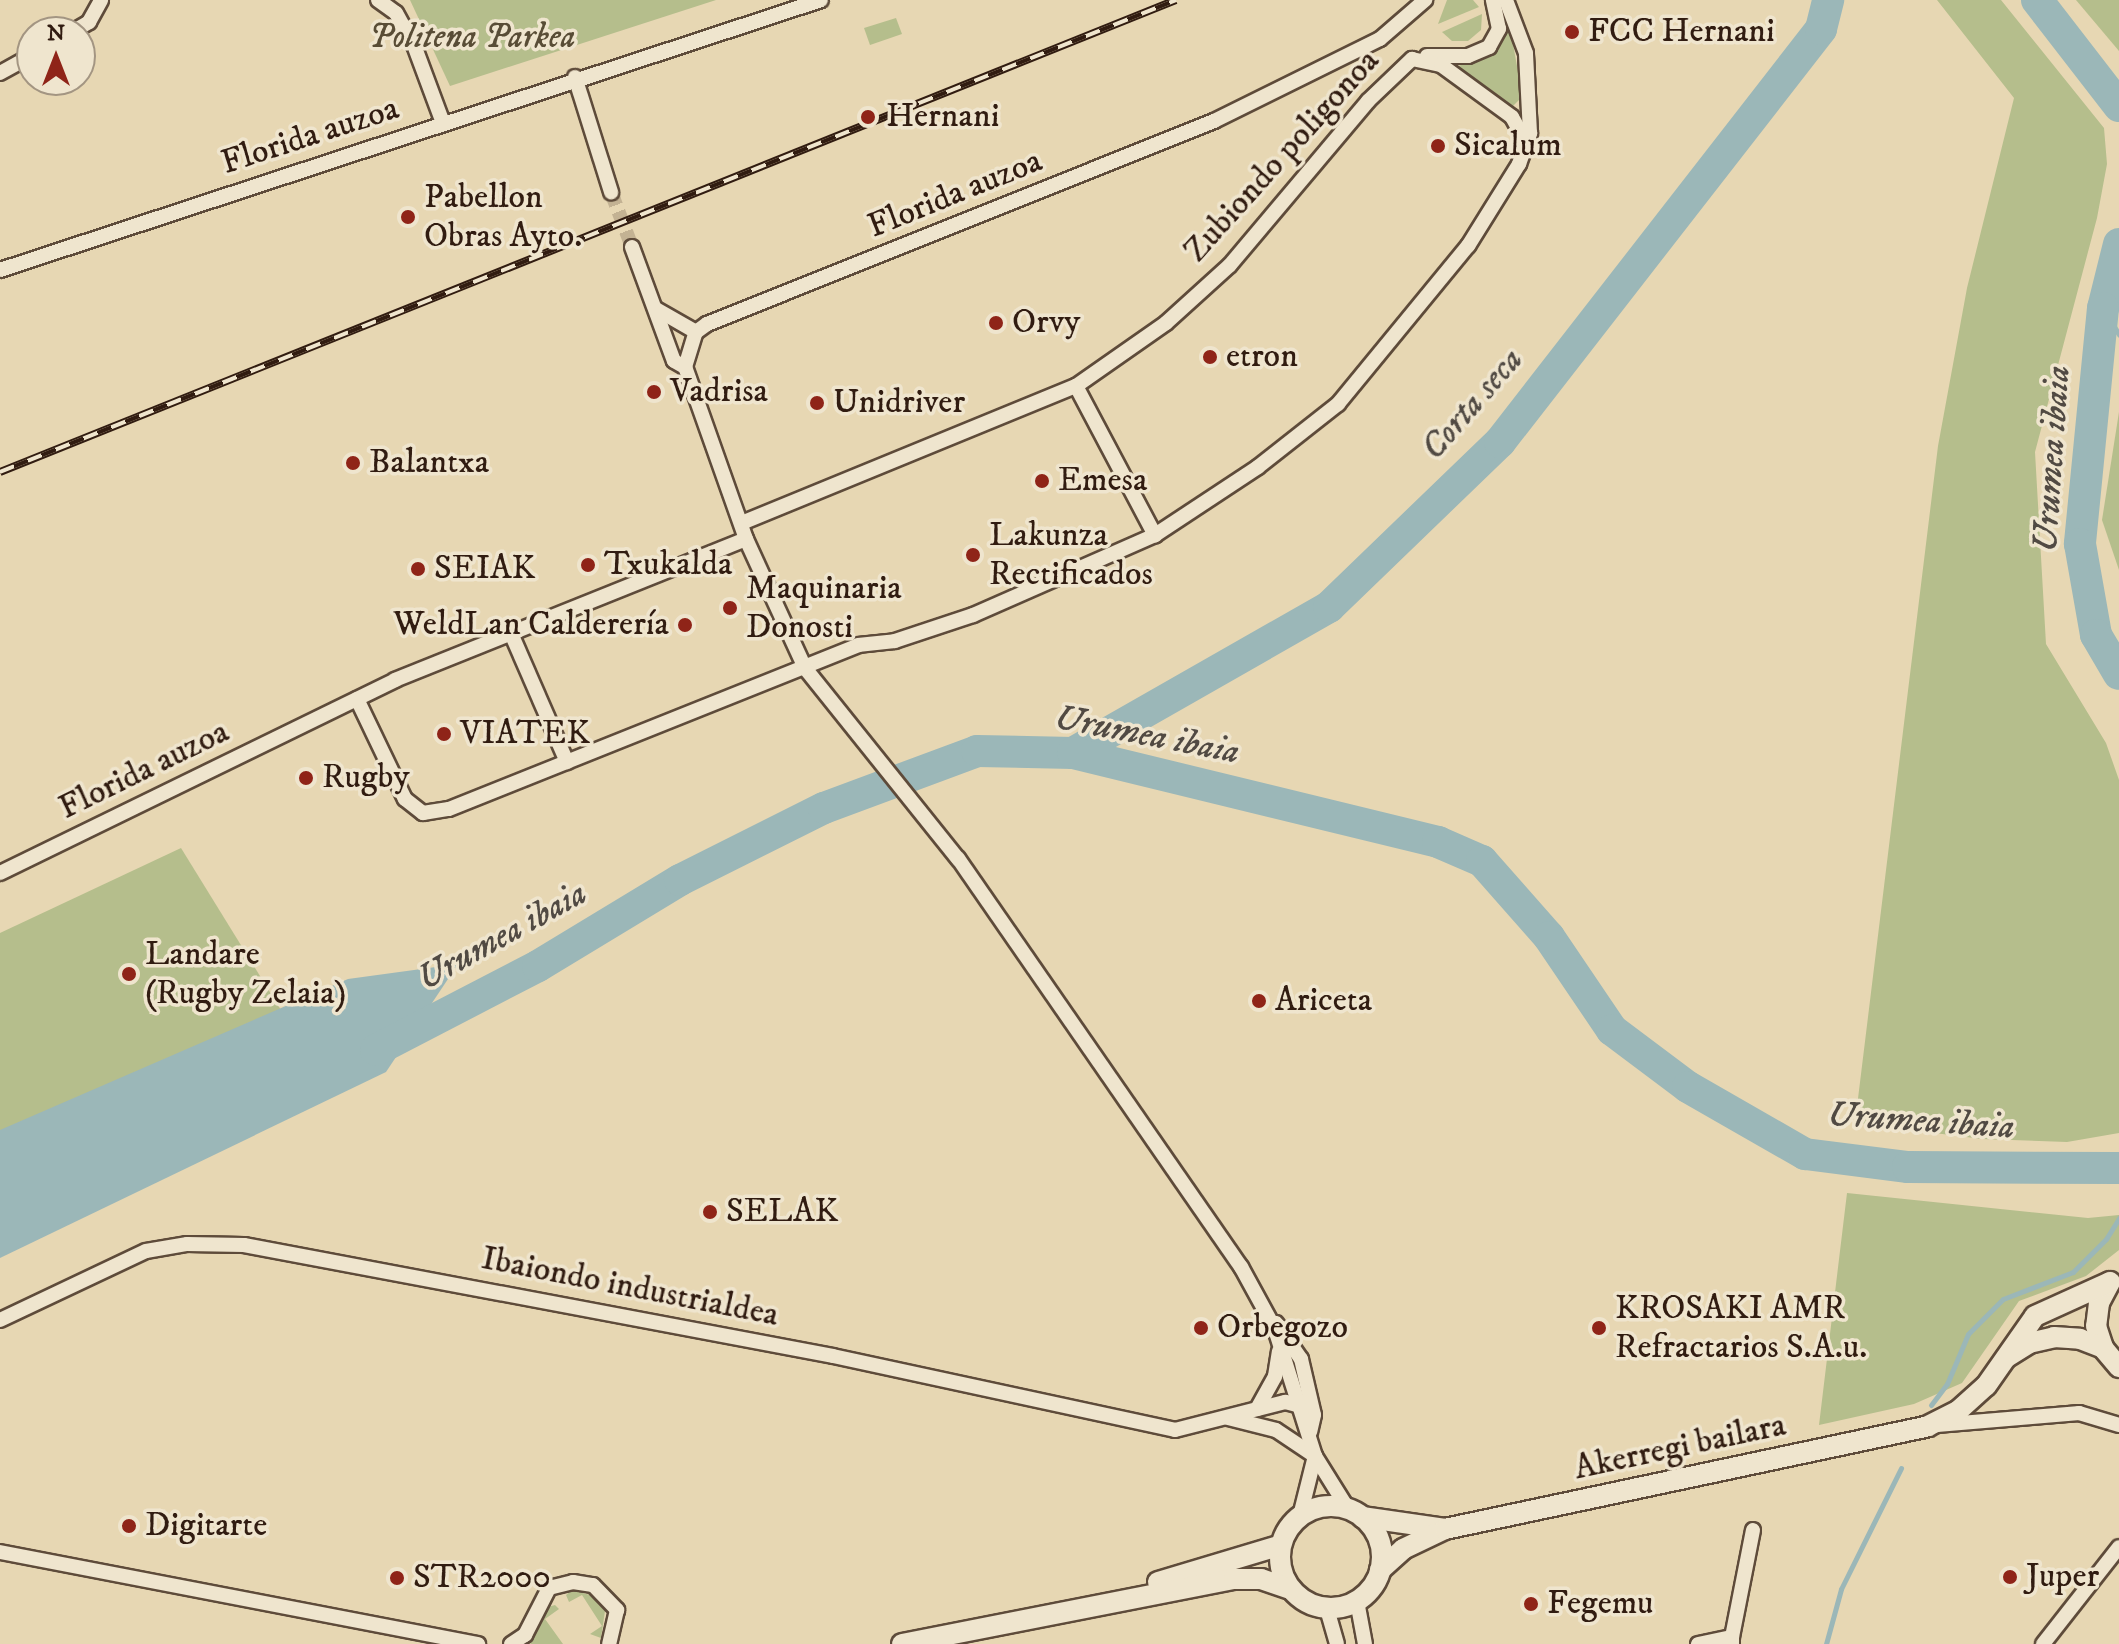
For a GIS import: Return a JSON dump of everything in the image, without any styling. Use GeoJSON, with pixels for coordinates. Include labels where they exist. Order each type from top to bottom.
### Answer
{"type":"FeatureCollection","features":[{"type":"Feature","properties":{"kind":"main road","name":"Akerregi bailara"},"geometry":{"type":"LineString","coordinates":[[1445,1529],[1928,1426],[1973,1399],[2035,1316],[2114,1278]]}},
{"type":"Feature","properties":{"kind":"main road"},"geometry":{"type":"LineString","coordinates":[[2114,1278],[2096,1314],[2114,1363]]}},
{"type":"Feature","properties":{"kind":"main road"},"geometry":{"type":"LineString","coordinates":[[2007,1357],[2054,1337],[2114,1363]]}},
{"type":"Feature","properties":{"kind":"main road"},"geometry":{"type":"LineString","coordinates":[[1332,1505],[1355,1513],[1445,1529],[1403,1549],[1380,1570],[1370,1590],[1357,1601],[1327,1609],[1300,1599],[1290,1589],[1279,1560],[1281,1545],[1300,1516],[1332,1505]]}},
{"type":"Feature","properties":{"kind":"main road"},"geometry":{"type":"LineString","coordinates":[[1355,1513],[1380,1542],[1380,1570]]}},
{"type":"Feature","properties":{"kind":"main road"},"geometry":{"type":"LineString","coordinates":[[1086,1605],[1281,1545]]}},
{"type":"Feature","properties":{"kind":"main road"},"geometry":{"type":"LineString","coordinates":[[902,1644],[1086,1605],[1234,1579],[1261,1579],[1290,1589]]}},
{"type":"Feature","properties":{"kind":"street"},"geometry":{"type":"LineString","coordinates":[[378,0],[396,13],[414,45],[443,123]]}},
{"type":"Feature","properties":{"kind":"street","name":"Florida auzoa"},"geometry":{"type":"LineString","coordinates":[[0,270],[575,77],[821,0]]}},
{"type":"Feature","properties":{"kind":"street","name":"Florida auzoa"},"geometry":{"type":"LineString","coordinates":[[696,332],[1214,121],[1380,39],[1425,0]]}},
{"type":"Feature","properties":{"kind":"street"},"geometry":{"type":"LineString","coordinates":[[1412,59],[1480,54],[1499,29],[1493,0]]}},
{"type":"Feature","properties":{"kind":"street"},"geometry":{"type":"LineString","coordinates":[[357,699],[405,799],[423,813],[449,809],[858,645],[895,641],[973,615],[1155,535],[1258,467],[1338,404],[1468,246],[1526,146],[1530,80],[1506,0]]}},
{"type":"Feature","properties":{"kind":"street","name":"Zubiondo poligonoa"},"geometry":{"type":"LineString","coordinates":[[744,522],[1076,386],[1166,323],[1230,265],[1368,101],[1412,59],[1441,65],[1512,117],[1526,146]]}},
{"type":"Feature","properties":{"kind":"street"},"geometry":{"type":"LineString","coordinates":[[575,77],[579,98],[611,192]]}},
{"type":"Feature","properties":{"kind":"street"},"geometry":{"type":"LineString","coordinates":[[632,247],[674,361],[685,367]]}},
{"type":"Feature","properties":{"kind":"street"},"geometry":{"type":"LineString","coordinates":[[656,309],[696,332],[685,367],[703,427],[744,522],[746,539],[805,668],[937,833],[1241,1267],[1270,1317],[1294,1344],[1307,1379],[1314,1415],[1310,1432]]}},
{"type":"Feature","properties":{"kind":"street"},"geometry":{"type":"LineString","coordinates":[[1076,386],[1155,535]]}},
{"type":"Feature","properties":{"kind":"street","name":"Florida auzoa"},"geometry":{"type":"LineString","coordinates":[[0,873],[357,699],[510,631],[746,539]]}},
{"type":"Feature","properties":{"kind":"street"},"geometry":{"type":"LineString","coordinates":[[510,631],[567,762]]}},
{"type":"Feature","properties":{"kind":"street","name":"Ibaiondo industrialdea"},"geometry":{"type":"LineString","coordinates":[[0,1320],[146,1251],[187,1244],[244,1245],[833,1356],[1175,1430],[1285,1402],[1296,1405]]}},
{"type":"Feature","properties":{"kind":"street"},"geometry":{"type":"LineString","coordinates":[[1270,1317],[1296,1405],[1310,1432],[1315,1456],[1300,1516]]}},
{"type":"Feature","properties":{"kind":"street"},"geometry":{"type":"LineString","coordinates":[[1257,1409],[1275,1376],[1280,1347]]}},
{"type":"Feature","properties":{"kind":"street"},"geometry":{"type":"LineString","coordinates":[[1227,1418],[1251,1420],[1296,1405],[1307,1379]]}},
{"type":"Feature","properties":{"kind":"street"},"geometry":{"type":"LineString","coordinates":[[1928,1426],[2079,1413],[2119,1425]]}},
{"type":"Feature","properties":{"kind":"street"},"geometry":{"type":"LineString","coordinates":[[1227,1418],[1276,1430],[1315,1456],[1355,1513]]}},
{"type":"Feature","properties":{"kind":"street"},"geometry":{"type":"LineString","coordinates":[[1698,1644],[1732,1641],[1753,1530]]}},
{"type":"Feature","properties":{"kind":"street"},"geometry":{"type":"LineString","coordinates":[[2043,1644],[2119,1547]]}},
{"type":"Feature","properties":{"kind":"street"},"geometry":{"type":"LineString","coordinates":[[0,1552],[478,1644]]}},
{"type":"Feature","properties":{"kind":"street"},"geometry":{"type":"LineString","coordinates":[[511,1644],[525,1635],[549,1588],[573,1582],[593,1585],[617,1610],[609,1644]]}},
{"type":"Feature","properties":{"kind":"street"},"geometry":{"type":"LineString","coordinates":[[1357,1601],[1365,1644]]}},
{"type":"Feature","properties":{"kind":"street"},"geometry":{"type":"LineString","coordinates":[[1327,1609],[1337,1644]]}},
{"type":"Feature","properties":{"kind":"green space","name":"Politena Parkea"},"geometry":{"type":"Polygon","coordinates":[[[410,0],[716,0],[450,86],[410,0]]]}},
{"type":"Feature","properties":{"kind":"green space"},"geometry":{"type":"Polygon","coordinates":[[[1447,0],[1473,0],[1479,7],[1438,24],[1447,0]]]}},
{"type":"Feature","properties":{"kind":"green space"},"geometry":{"type":"Polygon","coordinates":[[[1937,0],[2001,0],[2104,128],[2107,164],[2097,218],[2035,452],[2046,644],[2106,743],[2119,780],[2119,1133],[2067,1142],[1982,1139],[1855,1123],[1938,446],[1967,288],[2014,98],[1937,0]]]}},
{"type":"Feature","properties":{"kind":"green space"},"geometry":{"type":"Polygon","coordinates":[[[2076,0],[2119,0],[2119,51],[2076,0]]]}},
{"type":"Feature","properties":{"kind":"green space"},"geometry":{"type":"Polygon","coordinates":[[[1482,14],[1481,30],[1468,41],[1452,41],[1442,32],[1482,14]]]}},
{"type":"Feature","properties":{"kind":"green space"},"geometry":{"type":"Polygon","coordinates":[[[896,18],[902,34],[870,45],[864,28],[896,18]]]}},
{"type":"Feature","properties":{"kind":"green space"},"geometry":{"type":"Polygon","coordinates":[[[1509,22],[1521,88],[1521,98],[1513,106],[1458,66],[1494,55],[1509,22]]]}},
{"type":"Feature","properties":{"kind":"green space"},"geometry":{"type":"Polygon","coordinates":[[[2119,412],[2119,570],[2102,520],[2119,412]]]}},
{"type":"Feature","properties":{"kind":"green space","name":"Landare (Rugby Zelaia)"},"geometry":{"type":"Polygon","coordinates":[[[181,848],[284,1015],[0,1151],[0,933],[181,848]]]}},
{"type":"Feature","properties":{"kind":"green space"},"geometry":{"type":"Polygon","coordinates":[[[1847,1193],[2088,1218],[2119,1215],[2119,1250],[2086,1276],[2019,1301],[1962,1383],[1914,1404],[1819,1425],[1847,1193]]]}},
{"type":"Feature","properties":{"kind":"green space"},"geometry":{"type":"Polygon","coordinates":[[[572,1590],[590,1595],[605,1611],[601,1638],[590,1634],[602,1626],[582,1595],[569,1602],[566,1595],[572,1590]]]}},
{"type":"Feature","properties":{"kind":"green space"},"geometry":{"type":"Polygon","coordinates":[[[555,1605],[559,1609],[545,1619],[563,1644],[530,1644],[548,1607],[555,1605]]]}},
{"type":"Feature","properties":{"kind":"water"},"geometry":{"type":"Polygon","coordinates":[[[458,964],[386,1072],[0,1258],[0,1130],[348,979],[458,964]]]}},
{"type":"Feature","properties":{"kind":"waterway","name":"Corta seca"},"geometry":{"type":"LineString","coordinates":[[1073,753],[1329,607],[1500,442],[1821,29],[1828,0]]}},
{"type":"Feature","properties":{"kind":"waterway","name":"Urumea ibaia"},"geometry":{"type":"LineString","coordinates":[[2037,0],[2119,106]]}},
{"type":"Feature","properties":{"kind":"waterway","name":"Urumea ibaia"},"geometry":{"type":"LineString","coordinates":[[2119,244],[2103,308],[2080,544],[2096,635],[2119,674]]}},
{"type":"Feature","properties":{"kind":"waterway"},"geometry":{"type":"LineString","coordinates":[[2103,308],[2119,335]]}},
{"type":"Feature","properties":{"kind":"waterway","name":"Urumea ibaia"},"geometry":{"type":"LineString","coordinates":[[376,1050],[538,966],[680,880],[824,808],[977,751],[1073,753],[1438,842],[1482,861],[1549,937],[1612,1030],[1688,1087],[1805,1154],[1908,1167],[2119,1168]]}},
{"type":"Feature","properties":{"kind":"waterway"},"geometry":{"type":"LineString","coordinates":[[1931,1405],[1947,1384],[1968,1334],[2003,1299],[2073,1272],[2106,1239],[2119,1218]]}},
{"type":"Feature","properties":{"kind":"waterway"},"geometry":{"type":"LineString","coordinates":[[1826,1644],[1841,1589],[1901,1468]]}},
{"type":"Feature","properties":{"kind":"tunnel"},"geometry":{"type":"LineString","coordinates":[[611,192],[632,247]]}},
{"type":"Feature","properties":{"kind":"railway"},"geometry":{"type":"LineString","coordinates":[[0,472],[1176,0]]}},
{"type":"Feature","properties":{"kind":"place","name":"FCC Hernani"},"geometry":{"type":"Point","coordinates":[1572,32]}},
{"type":"Feature","properties":{"kind":"place","name":"Hernani"},"geometry":{"type":"Point","coordinates":[868,117]}},
{"type":"Feature","properties":{"kind":"place","name":"Sicalum"},"geometry":{"type":"Point","coordinates":[1438,146]}},
{"type":"Feature","properties":{"kind":"place","name":"Pabellon Obras Ayto."},"geometry":{"type":"Point","coordinates":[408,217]}},
{"type":"Feature","properties":{"kind":"place","name":"Orvy"},"geometry":{"type":"Point","coordinates":[996,323]}},
{"type":"Feature","properties":{"kind":"place","name":"etron"},"geometry":{"type":"Point","coordinates":[1210,357]}},
{"type":"Feature","properties":{"kind":"place","name":"Vadrisa"},"geometry":{"type":"Point","coordinates":[654,392]}},
{"type":"Feature","properties":{"kind":"place","name":"Unidriver"},"geometry":{"type":"Point","coordinates":[817,403]}},
{"type":"Feature","properties":{"kind":"place","name":"Balantxa"},"geometry":{"type":"Point","coordinates":[353,463]}},
{"type":"Feature","properties":{"kind":"place","name":"Emesa"},"geometry":{"type":"Point","coordinates":[1042,481]}},
{"type":"Feature","properties":{"kind":"place","name":"Lakunza Rectificados"},"geometry":{"type":"Point","coordinates":[973,555]}},
{"type":"Feature","properties":{"kind":"place","name":"Txukalda"},"geometry":{"type":"Point","coordinates":[588,565]}},
{"type":"Feature","properties":{"kind":"place","name":"SEIAK"},"geometry":{"type":"Point","coordinates":[418,569]}},
{"type":"Feature","properties":{"kind":"place","name":"Maquinaria Donosti"},"geometry":{"type":"Point","coordinates":[730,608]}},
{"type":"Feature","properties":{"kind":"place","name":"WeldLan Calderería"},"geometry":{"type":"Point","coordinates":[685,625]}},
{"type":"Feature","properties":{"kind":"place","name":"VIATEK"},"geometry":{"type":"Point","coordinates":[444,734]}},
{"type":"Feature","properties":{"kind":"place","name":"Rugby"},"geometry":{"type":"Point","coordinates":[306,778]}},
{"type":"Feature","properties":{"kind":"place","name":"Landare (Rugby Zelaia)"},"geometry":{"type":"Point","coordinates":[129,974]}},
{"type":"Feature","properties":{"kind":"place","name":"Ariceta"},"geometry":{"type":"Point","coordinates":[1259,1001]}},
{"type":"Feature","properties":{"kind":"place","name":"SELAK"},"geometry":{"type":"Point","coordinates":[710,1212]}},
{"type":"Feature","properties":{"kind":"place","name":"Orbegozo"},"geometry":{"type":"Point","coordinates":[1201,1328]}},
{"type":"Feature","properties":{"kind":"place","name":"KROSAKI AMR Refractarios S.A.u."},"geometry":{"type":"Point","coordinates":[1599,1328]}},
{"type":"Feature","properties":{"kind":"place","name":"Digitarte"},"geometry":{"type":"Point","coordinates":[129,1526]}},
{"type":"Feature","properties":{"kind":"place","name":"Juper"},"geometry":{"type":"Point","coordinates":[2010,1577]}},
{"type":"Feature","properties":{"kind":"place","name":"STR2000"},"geometry":{"type":"Point","coordinates":[397,1578]}},
{"type":"Feature","properties":{"kind":"place","name":"Fegemu"},"geometry":{"type":"Point","coordinates":[1531,1604]}}]}
